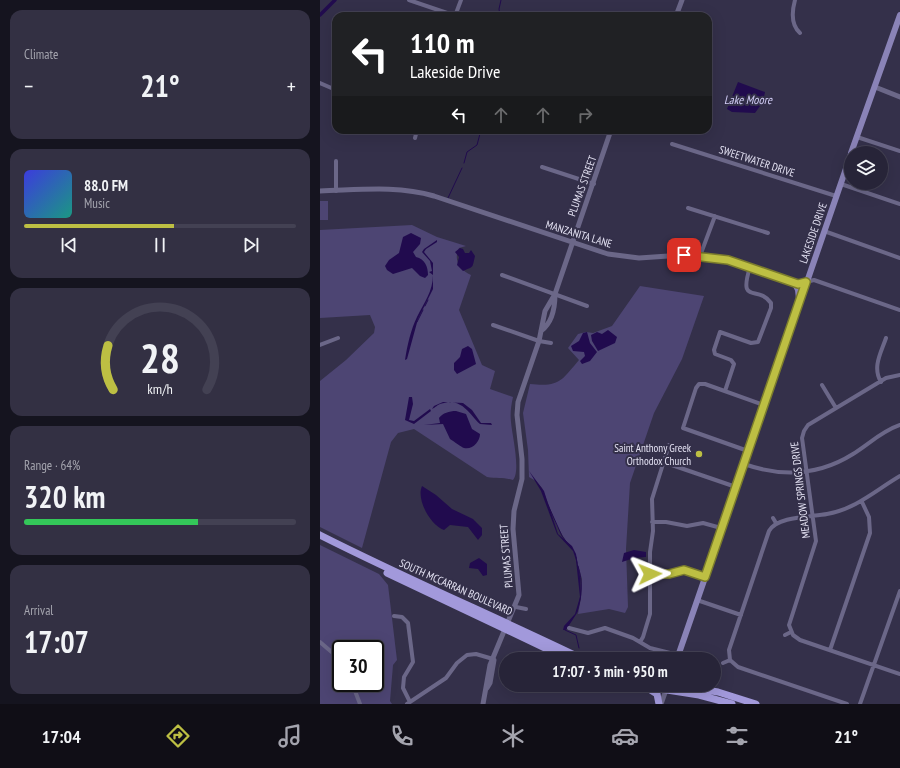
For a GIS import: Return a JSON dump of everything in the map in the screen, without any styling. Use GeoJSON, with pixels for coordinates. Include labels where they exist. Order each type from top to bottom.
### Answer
{"type":"FeatureCollection","features":[{"type":"Feature","properties":{"kind":"main road","name":"LAKESIDE DRIVE"},"geometry":{"type":"LineString","coordinates":[[854,146],[900,15]]}},
{"type":"Feature","properties":{"kind":"main road","name":"LAKESIDE DRIVE"},"geometry":{"type":"LineString","coordinates":[[680,652],[721,528],[844,175]]}},
{"type":"Feature","properties":{"kind":"main road"},"geometry":{"type":"LineString","coordinates":[[794,282],[798,290],[800,300]]}},
{"type":"Feature","properties":{"kind":"main road","name":"SOUTH MCCARRAN BOULEVARD"},"geometry":{"type":"LineString","coordinates":[[320,535],[507,626],[554,652]]}},
{"type":"Feature","properties":{"kind":"main road","name":"SOUTH MCCARRAN BOULEVARD"},"geometry":{"type":"LineString","coordinates":[[320,541],[567,652]]}},
{"type":"Feature","properties":{"kind":"main road"},"geometry":{"type":"LineString","coordinates":[[654,692],[657,694],[660,704]]}},
{"type":"Feature","properties":{"kind":"main road"},"geometry":{"type":"LineString","coordinates":[[685,692],[732,704]]}},
{"type":"Feature","properties":{"kind":"main road"},"geometry":{"type":"LineString","coordinates":[[718,692],[756,704]]}},
{"type":"Feature","properties":{"kind":"street"},"geometry":{"type":"LineString","coordinates":[[410,0],[444,12]]}},
{"type":"Feature","properties":{"kind":"street"},"geometry":{"type":"LineString","coordinates":[[457,12],[461,0]]}},
{"type":"Feature","properties":{"kind":"street"},"geometry":{"type":"LineString","coordinates":[[678,12],[682,0]]}},
{"type":"Feature","properties":{"kind":"street"},"geometry":{"type":"LineString","coordinates":[[795,0],[795,27],[800,33]]}},
{"type":"Feature","properties":{"kind":"street"},"geometry":{"type":"LineString","coordinates":[[320,83],[332,88]]}},
{"type":"Feature","properties":{"kind":"street"},"geometry":{"type":"LineString","coordinates":[[875,87],[900,97]]}},
{"type":"Feature","properties":{"kind":"street"},"geometry":{"type":"LineString","coordinates":[[415,138],[416,134]]}},
{"type":"Feature","properties":{"kind":"street","name":"PLUMAS STREET"},"geometry":{"type":"LineString","coordinates":[[483,704],[490,665],[516,607],[519,595],[513,529],[514,511],[522,479],[522,459],[517,408],[542,331],[552,315],[555,294],[611,134]]}},
{"type":"Feature","properties":{"kind":"street"},"geometry":{"type":"LineString","coordinates":[[857,137],[900,151]]}},
{"type":"Feature","properties":{"kind":"street","name":"SWEETWATER DRIVE"},"geometry":{"type":"LineString","coordinates":[[672,144],[836,196]]}},
{"type":"Feature","properties":{"kind":"street"},"geometry":{"type":"LineString","coordinates":[[336,161],[336,191]]}},
{"type":"Feature","properties":{"kind":"street"},"geometry":{"type":"LineString","coordinates":[[542,167],[594,184]]}},
{"type":"Feature","properties":{"kind":"street"},"geometry":{"type":"LineString","coordinates":[[841,184],[900,204]]}},
{"type":"Feature","properties":{"kind":"street","name":"MANZANITA LANE"},"geometry":{"type":"LineString","coordinates":[[320,191],[406,190],[447,201],[600,252],[624,257],[700,256],[728,260],[800,284],[814,280],[900,310]]}},
{"type":"Feature","properties":{"kind":"street"},"geometry":{"type":"LineString","coordinates":[[688,208],[768,233]]}},
{"type":"Feature","properties":{"kind":"street"},"geometry":{"type":"LineString","coordinates":[[700,256],[715,216]]}},
{"type":"Feature","properties":{"kind":"street"},"geometry":{"type":"LineString","coordinates":[[824,231],[900,258]]}},
{"type":"Feature","properties":{"kind":"street"},"geometry":{"type":"LineString","coordinates":[[725,391],[734,364],[731,360],[715,354],[714,350],[720,332],[751,343],[758,342],[771,308],[769,300],[746,289],[745,283],[750,267]]}},
{"type":"Feature","properties":{"kind":"street"},"geometry":{"type":"LineString","coordinates":[[502,275],[587,306]]}},
{"type":"Feature","properties":{"kind":"street"},"geometry":{"type":"LineString","coordinates":[[493,325],[539,341],[551,343]]}},
{"type":"Feature","properties":{"kind":"street"},"geometry":{"type":"LineString","coordinates":[[320,345],[338,338]]}},
{"type":"Feature","properties":{"kind":"street"},"geometry":{"type":"LineString","coordinates":[[881,382],[877,374],[876,366],[886,338]]}},
{"type":"Feature","properties":{"kind":"street","name":"MEADOW SPRINGS DRIVE"},"geometry":{"type":"LineString","coordinates":[[791,632],[790,621],[816,541],[814,516],[802,438],[804,431],[808,425],[836,408],[891,376],[900,375]]}},
{"type":"Feature","properties":{"kind":"street"},"geometry":{"type":"LineString","coordinates":[[748,451],[683,428],[699,384],[705,384],[764,405]]}},
{"type":"Feature","properties":{"kind":"street"},"geometry":{"type":"LineString","coordinates":[[822,385],[836,408]]}},
{"type":"Feature","properties":{"kind":"street"},"geometry":{"type":"LineString","coordinates":[[744,464],[776,473],[807,471],[826,467],[844,459],[889,429],[900,425]]}},
{"type":"Feature","properties":{"kind":"street"},"geometry":{"type":"LineString","coordinates":[[640,642],[649,620],[652,495],[669,445]]}},
{"type":"Feature","properties":{"kind":"street"},"geometry":{"type":"LineString","coordinates":[[663,462],[736,487]]}},
{"type":"Feature","properties":{"kind":"street"},"geometry":{"type":"LineString","coordinates":[[847,704],[738,667],[730,660],[729,650],[769,531],[776,523],[838,512],[862,502],[900,476]]}},
{"type":"Feature","properties":{"kind":"street"},"geometry":{"type":"LineString","coordinates":[[830,650],[870,533],[869,517],[862,502]]}},
{"type":"Feature","properties":{"kind":"street"},"geometry":{"type":"LineString","coordinates":[[773,518],[776,523]]}},
{"type":"Feature","properties":{"kind":"street"},"geometry":{"type":"LineString","coordinates":[[652,522],[666,522],[686,526],[703,523],[721,528]]}},
{"type":"Feature","properties":{"kind":"street"},"geometry":{"type":"LineString","coordinates":[[650,574],[669,574],[684,570],[705,577]]}},
{"type":"Feature","properties":{"kind":"street"},"geometry":{"type":"LineString","coordinates":[[860,704],[900,591]]}},
{"type":"Feature","properties":{"kind":"street"},"geometry":{"type":"LineString","coordinates":[[697,600],[741,615]]}},
{"type":"Feature","properties":{"kind":"street"},"geometry":{"type":"LineString","coordinates":[[516,607],[526,609]]}},
{"type":"Feature","properties":{"kind":"street"},"geometry":{"type":"LineString","coordinates":[[394,616],[402,617],[408,623],[413,662],[404,677],[403,688],[408,703],[446,678],[457,663],[467,655],[476,654],[493,659]]}},
{"type":"Feature","properties":{"kind":"street"},"geometry":{"type":"LineString","coordinates":[[569,628],[584,633],[591,633],[605,628],[633,638],[650,648],[662,652]]}},
{"type":"Feature","properties":{"kind":"street"},"geometry":{"type":"LineString","coordinates":[[785,635],[791,632],[800,640],[900,674]]}},
{"type":"Feature","properties":{"kind":"street"},"geometry":{"type":"LineString","coordinates":[[320,642],[332,652]]}},
{"type":"Feature","properties":{"kind":"street"},"geometry":{"type":"LineString","coordinates":[[723,663],[730,660]]}},
{"type":"Feature","properties":{"kind":"street"},"geometry":{"type":"LineString","coordinates":[[355,692],[360,704]]}},
{"type":"Feature","properties":{"kind":"street"},"geometry":{"type":"LineString","coordinates":[[660,704],[665,692]]}},
{"type":"Feature","properties":{"kind":"shaded area"},"geometry":{"type":"Polygon","coordinates":[[[320,201],[328,201],[328,220],[320,220],[320,201]]]}},
{"type":"Feature","properties":{"kind":"shaded area"},"geometry":{"type":"Polygon","coordinates":[[[412,225],[437,237],[466,246],[459,248],[457,253],[457,261],[461,268],[471,275],[459,310],[482,365],[495,371],[490,389],[513,397],[511,416],[516,469],[513,480],[487,477],[414,429],[398,433],[391,442],[362,548],[320,527],[320,381],[346,360],[374,333],[375,327],[370,315],[320,318],[320,230],[412,225]]]}},
{"type":"Feature","properties":{"kind":"shaded area"},"geometry":{"type":"Polygon","coordinates":[[[640,286],[704,296],[682,359],[654,413],[630,483],[626,549],[628,607],[625,613],[609,609],[578,614],[582,579],[572,547],[566,541],[557,526],[542,488],[536,481],[529,477],[528,450],[523,413],[530,384],[540,385],[554,383],[563,378],[579,360],[568,348],[578,334],[586,332],[593,333],[612,326],[640,286]]]}},
{"type":"Feature","properties":{"kind":"shaded area"},"geometry":{"type":"Polygon","coordinates":[[[320,545],[379,574],[388,585],[397,660],[393,665],[390,701],[392,704],[320,704],[320,545]]]}},
{"type":"Feature","properties":{"kind":"water","name":"Lake Moore"},"geometry":{"type":"Polygon","coordinates":[[[738,82],[765,92],[763,102],[755,113],[732,112],[727,109],[738,82]]]}},
{"type":"Feature","properties":{"kind":"water"},"geometry":{"type":"Polygon","coordinates":[[[411,233],[421,238],[420,244],[413,252],[416,257],[424,261],[427,266],[428,275],[425,278],[420,276],[412,268],[393,274],[387,270],[385,266],[389,260],[399,253],[403,237],[411,233]]]}},
{"type":"Feature","properties":{"kind":"water"},"geometry":{"type":"Polygon","coordinates":[[[437,240],[437,242],[424,252],[433,263],[433,275],[429,272],[432,271],[430,261],[422,252],[437,240]]]}},
{"type":"Feature","properties":{"kind":"water"},"geometry":{"type":"Polygon","coordinates":[[[460,248],[463,249],[465,253],[469,253],[471,250],[475,256],[472,266],[463,271],[457,265],[459,257],[455,252],[460,248]]]}},
{"type":"Feature","properties":{"kind":"water"},"geometry":{"type":"Polygon","coordinates":[[[433,281],[433,289],[418,319],[407,359],[405,360],[411,332],[430,292],[433,281]]]}},
{"type":"Feature","properties":{"kind":"water"},"geometry":{"type":"Polygon","coordinates":[[[608,330],[617,337],[615,343],[598,351],[592,341],[591,335],[597,332],[602,334],[608,330]]]}},
{"type":"Feature","properties":{"kind":"water"},"geometry":{"type":"Polygon","coordinates":[[[587,332],[590,343],[597,352],[590,361],[582,364],[580,361],[585,356],[584,352],[573,351],[571,346],[579,341],[583,333],[587,332]]]}},
{"type":"Feature","properties":{"kind":"water"},"geometry":{"type":"Polygon","coordinates":[[[468,346],[472,349],[476,364],[457,374],[454,370],[454,363],[460,357],[462,349],[468,346]]]}},
{"type":"Feature","properties":{"kind":"water"},"geometry":{"type":"Polygon","coordinates":[[[409,397],[412,397],[413,404],[409,420],[414,421],[430,409],[431,411],[414,424],[405,420],[409,397]]]}},
{"type":"Feature","properties":{"kind":"water"},"geometry":{"type":"Polygon","coordinates":[[[443,402],[447,402],[432,409],[434,406],[443,402]]]}},
{"type":"Feature","properties":{"kind":"water"},"geometry":{"type":"Polygon","coordinates":[[[454,403],[463,403],[472,410],[481,423],[491,423],[492,425],[480,424],[463,406],[454,403]]]}},
{"type":"Feature","properties":{"kind":"water"},"geometry":{"type":"Polygon","coordinates":[[[456,411],[466,414],[472,429],[480,434],[477,442],[470,448],[461,447],[450,439],[443,424],[424,425],[440,423],[439,418],[442,415],[456,411]]]}},
{"type":"Feature","properties":{"kind":"water"},"geometry":{"type":"Polygon","coordinates":[[[529,471],[544,491],[558,534],[572,546],[576,554],[580,577],[581,597],[577,613],[566,630],[563,630],[564,626],[575,614],[580,597],[576,560],[573,551],[557,534],[541,491],[529,471]]]}},
{"type":"Feature","properties":{"kind":"water"},"geometry":{"type":"Polygon","coordinates":[[[422,486],[436,495],[452,509],[473,519],[482,528],[482,535],[478,540],[468,527],[450,525],[444,530],[434,523],[429,517],[421,498],[422,486]]]}},
{"type":"Feature","properties":{"kind":"water"},"geometry":{"type":"Polygon","coordinates":[[[634,550],[646,552],[646,557],[634,558],[622,562],[624,553],[634,550]]]}},
{"type":"Feature","properties":{"kind":"water"},"geometry":{"type":"Polygon","coordinates":[[[479,558],[487,564],[487,575],[483,576],[478,569],[469,568],[470,563],[479,558]]]}},
{"type":"Feature","properties":{"kind":"waterway"},"geometry":{"type":"LineString","coordinates":[[320,15],[335,0]]}},
{"type":"Feature","properties":{"kind":"waterway"},"geometry":{"type":"LineString","coordinates":[[499,12],[501,0]]}},
{"type":"Feature","properties":{"kind":"waterway"},"geometry":{"type":"LineString","coordinates":[[464,163],[467,152],[477,145],[480,134]]}},
{"type":"Feature","properties":{"kind":"waterway"},"geometry":{"type":"LineString","coordinates":[[448,198],[462,168]]}},
{"type":"Feature","properties":{"kind":"waterway"},"geometry":{"type":"LineString","coordinates":[[425,306],[428,300]]}},
{"type":"Feature","properties":{"kind":"waterway"},"geometry":{"type":"LineString","coordinates":[[417,322],[423,310]]}},
{"type":"Feature","properties":{"kind":"waterway"},"geometry":{"type":"LineString","coordinates":[[548,505],[562,536],[568,544]]}},
{"type":"Feature","properties":{"kind":"waterway"},"geometry":{"type":"LineString","coordinates":[[576,557],[577,563]]}},
{"type":"Feature","properties":{"kind":"waterway"},"geometry":{"type":"LineString","coordinates":[[577,612],[581,589],[581,578],[578,566]]}},
{"type":"Feature","properties":{"kind":"waterway"},"geometry":{"type":"LineString","coordinates":[[565,630],[576,635],[579,648]]}},
{"type":"Feature","properties":{"kind":"place","name":"Saint Anthony Greek Orthodox Church"},"geometry":{"type":"Point","coordinates":[699,454]}},
{"type":"Feature","properties":{"kind":"route"},"geometry":{"type":"LineString","coordinates":[[650,574],[669,574],[684,570],[705,577],[806,282],[803,284],[798,284],[728,260],[684,255]]}}]}
